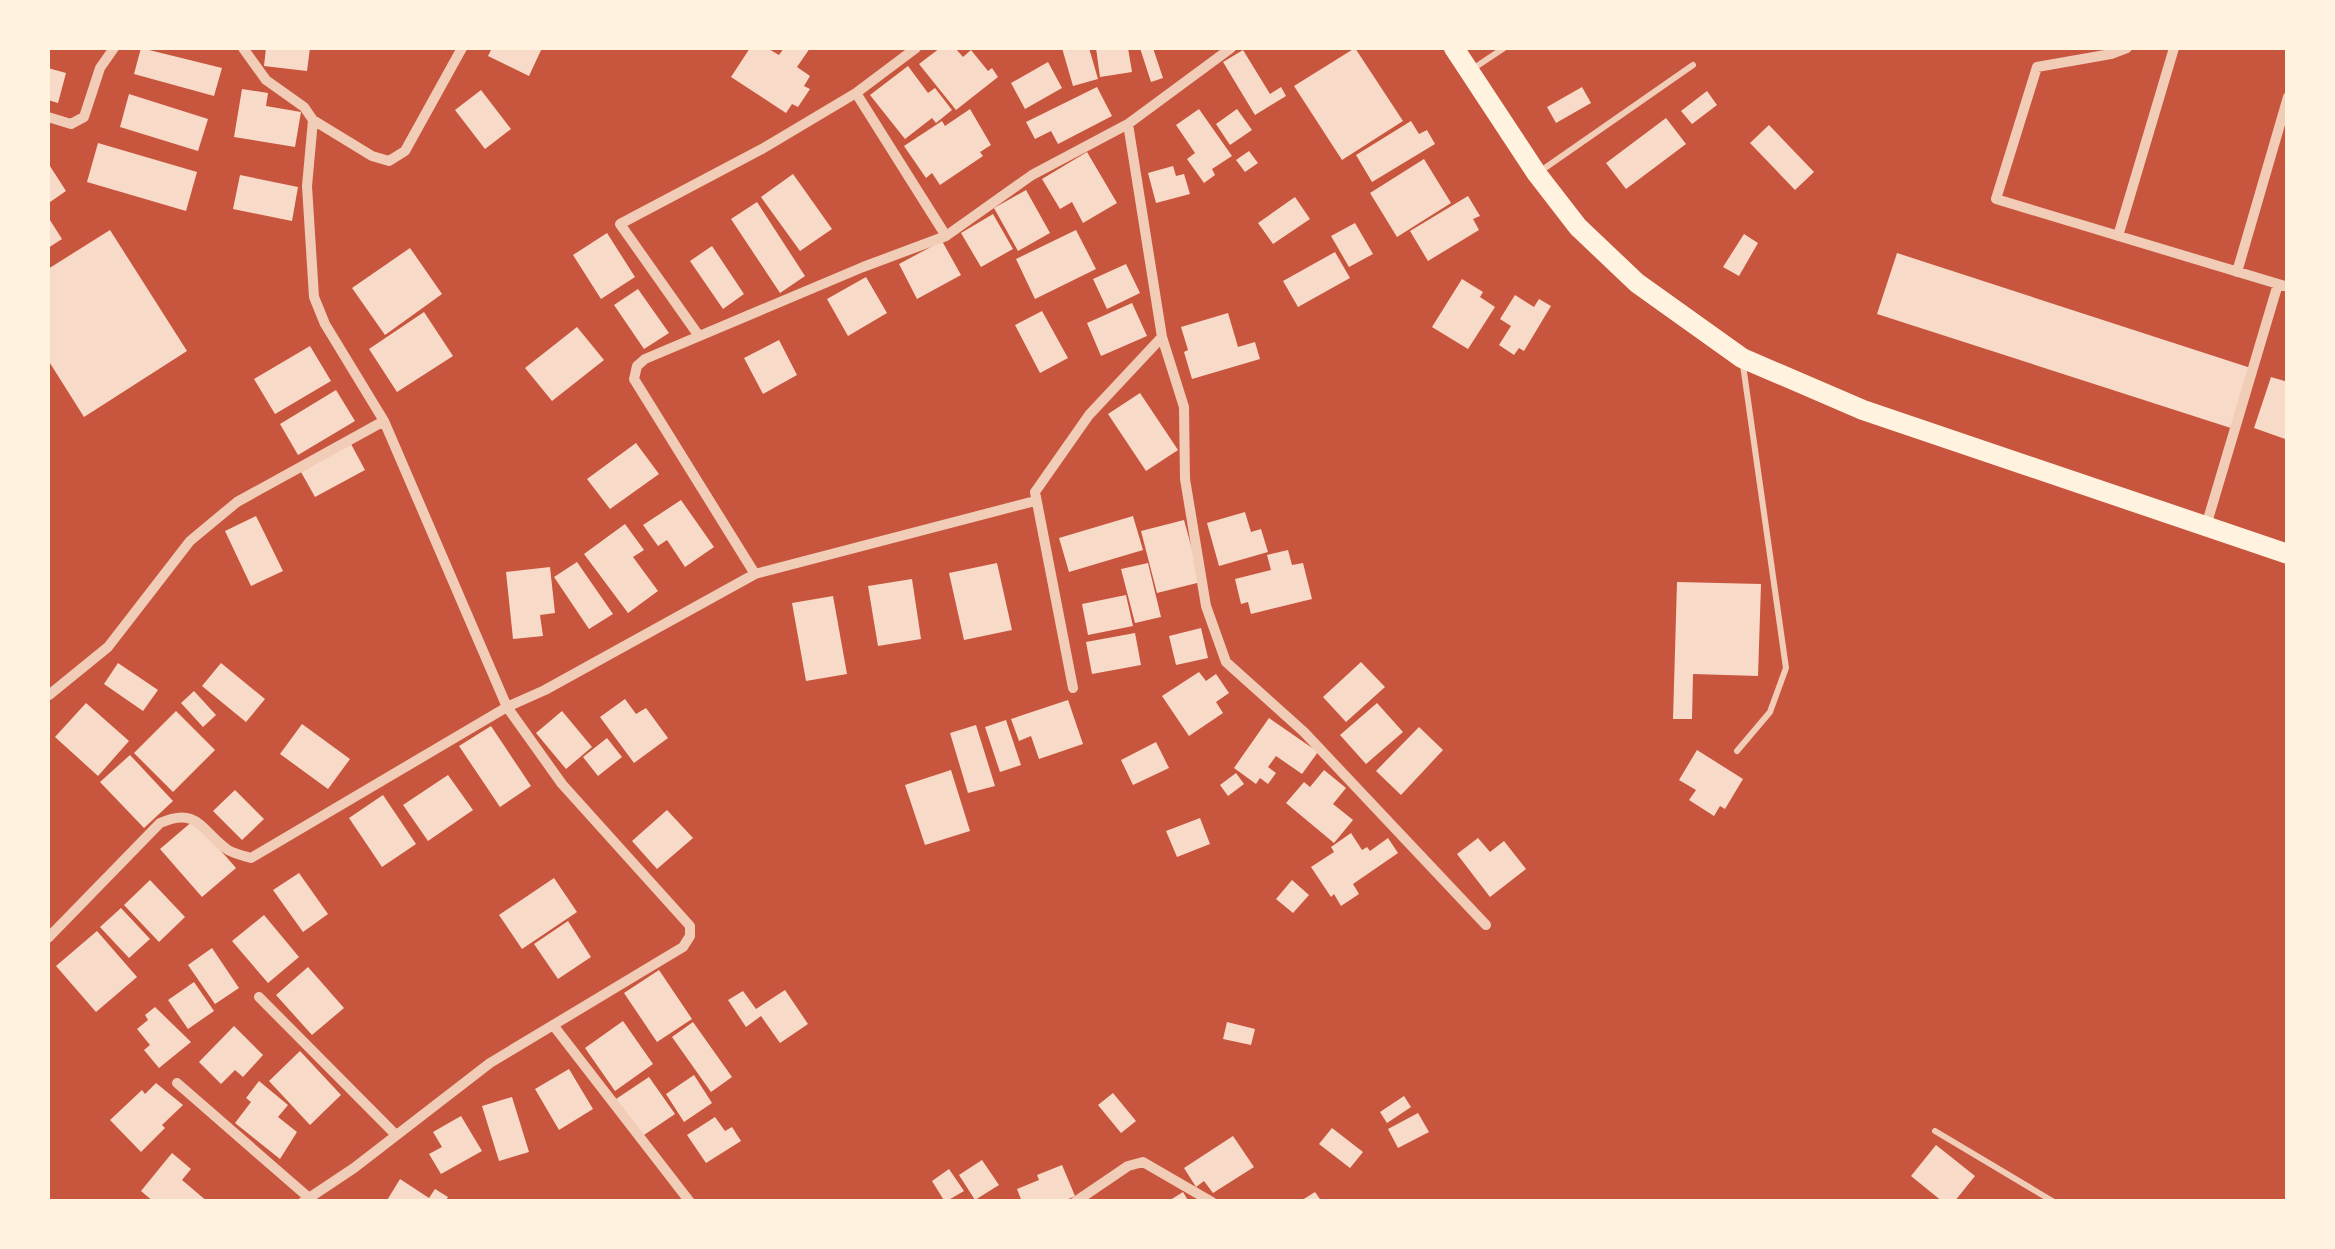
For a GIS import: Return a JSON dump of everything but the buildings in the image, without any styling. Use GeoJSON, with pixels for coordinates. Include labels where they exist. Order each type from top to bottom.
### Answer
{"type":"FeatureCollection","features":[{"type":"Feature","properties":{"kind":"highway"},"geometry":{"type":"LineString","coordinates":[[1454,48],[1537,174],[1578,228],[1637,283],[1742,358],[1863,410],[2288,554]]}},
{"type":"Feature","properties":{"kind":"street"},"geometry":{"type":"LineString","coordinates":[[48,118],[70,124],[84,118],[100,68],[114,48]]}},
{"type":"Feature","properties":{"kind":"street"},"geometry":{"type":"LineString","coordinates":[[243,48],[266,80],[304,107],[313,120],[372,156],[389,161],[405,151],[462,48]]}},
{"type":"Feature","properties":{"kind":"street"},"geometry":{"type":"LineString","coordinates":[[699,336],[620,224],[762,149],[856,93],[916,48]]}},
{"type":"Feature","properties":{"kind":"street"},"geometry":{"type":"LineString","coordinates":[[755,574],[634,379],[637,366],[863,266],[946,236],[1032,175],[1128,124],[1231,48]]}},
{"type":"Feature","properties":{"kind":"street"},"geometry":{"type":"LineString","coordinates":[[2127,48],[2037,67],[1996,199],[2282,286],[2206,527]]}},
{"type":"Feature","properties":{"kind":"street"},"geometry":{"type":"LineString","coordinates":[[2118,236],[2174,48]]}},
{"type":"Feature","properties":{"kind":"street"},"geometry":{"type":"LineString","coordinates":[[856,93],[946,236]]}},
{"type":"Feature","properties":{"kind":"street"},"geometry":{"type":"LineString","coordinates":[[2237,272],[2288,97]]}},
{"type":"Feature","properties":{"kind":"street"},"geometry":{"type":"LineString","coordinates":[[176,1083],[306,1199],[354,1168],[490,1063],[683,947],[690,936],[690,926],[562,784],[507,707],[384,421],[325,324],[314,297],[307,186],[313,120]]}},
{"type":"Feature","properties":{"kind":"street"},"geometry":{"type":"LineString","coordinates":[[1128,124],[1162,337],[1184,408],[1184,479],[1206,606],[1226,662],[1304,732],[1486,925]]}},
{"type":"Feature","properties":{"kind":"street"},"geometry":{"type":"LineString","coordinates":[[1072,688],[1034,501],[1042,480],[1089,415],[1162,337]]}},
{"type":"Feature","properties":{"kind":"street"},"geometry":{"type":"LineString","coordinates":[[49,696],[108,648],[190,540],[218,516],[384,421]]}},
{"type":"Feature","properties":{"kind":"street"},"geometry":{"type":"LineString","coordinates":[[48,938],[160,823],[176,816],[193,818],[231,852],[252,858],[507,707],[755,574],[1034,501]]}},
{"type":"Feature","properties":{"kind":"street"},"geometry":{"type":"LineString","coordinates":[[259,997],[396,1135]]}},
{"type":"Feature","properties":{"kind":"street"},"geometry":{"type":"LineString","coordinates":[[553,1025],[690,1202]]}},
{"type":"Feature","properties":{"kind":"street"},"geometry":{"type":"LineString","coordinates":[[1075,1202],[1136,1162],[1154,1165],[1212,1202]]}},
{"type":"Feature","properties":{"kind":"lane"},"geometry":{"type":"LineString","coordinates":[[1469,72],[1504,48]]}},
{"type":"Feature","properties":{"kind":"lane"},"geometry":{"type":"LineString","coordinates":[[1537,174],[1693,65]]}},
{"type":"Feature","properties":{"kind":"lane"},"geometry":{"type":"LineString","coordinates":[[1737,750],[1770,712],[1786,668],[1742,358]]}},
{"type":"Feature","properties":{"kind":"lane"},"geometry":{"type":"LineString","coordinates":[[1936,1131],[2054,1202]]}}]}
